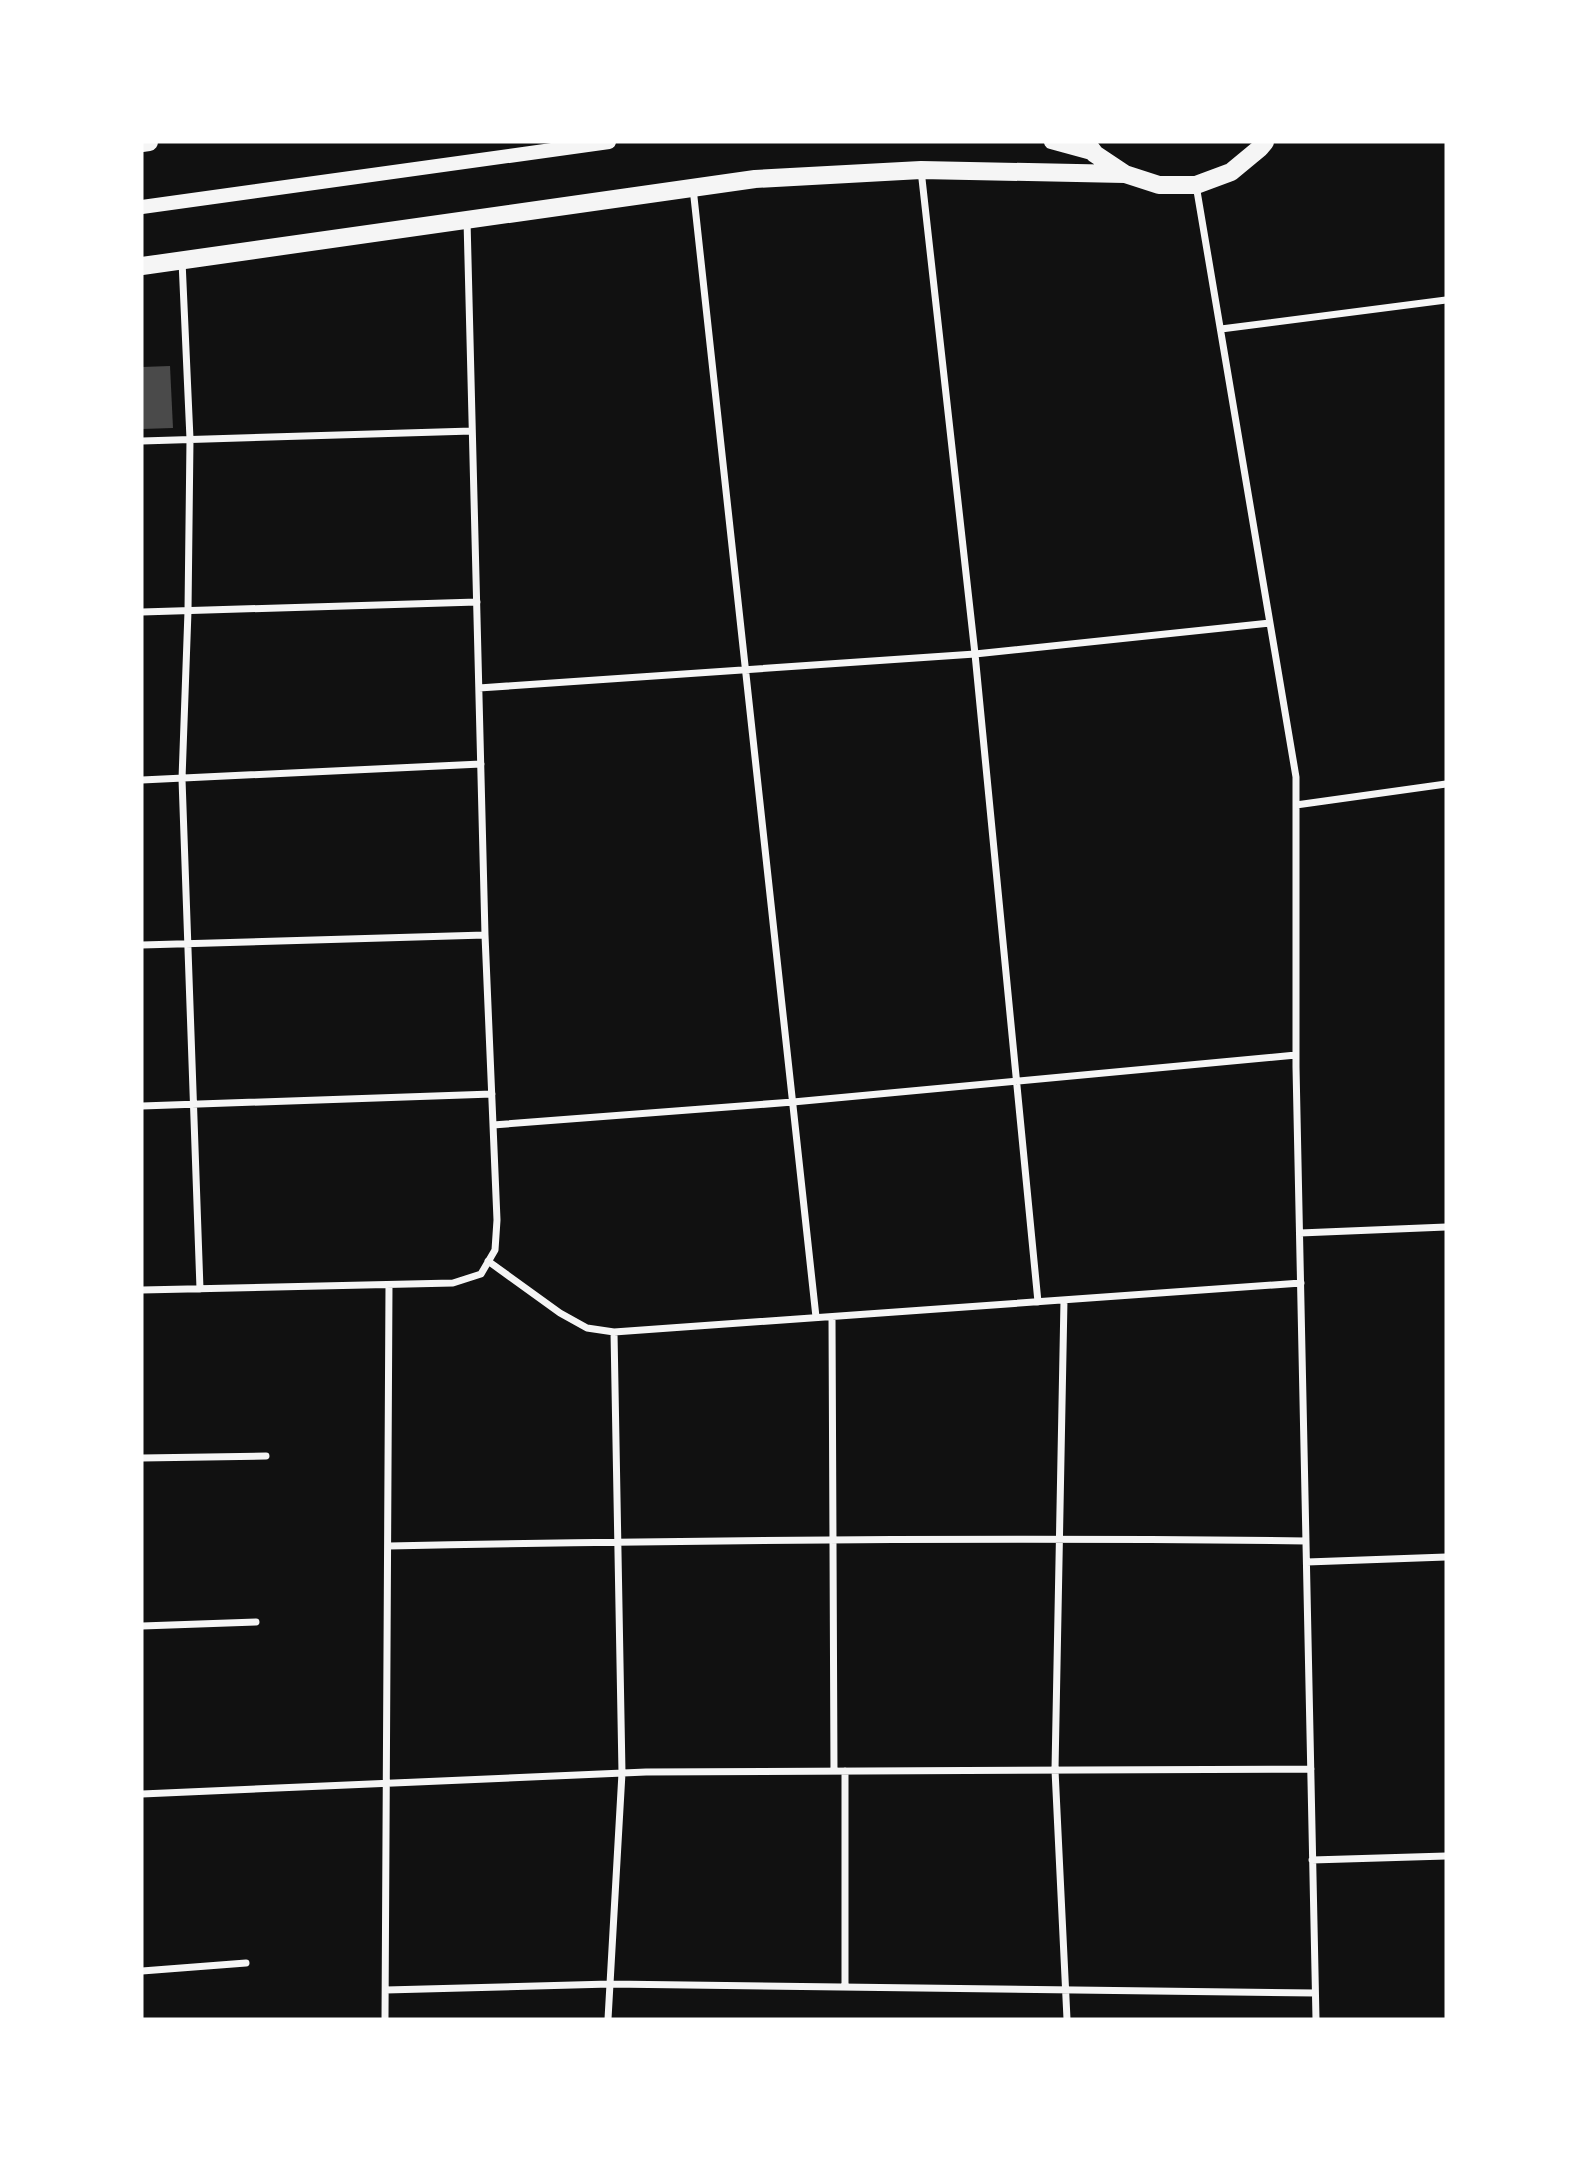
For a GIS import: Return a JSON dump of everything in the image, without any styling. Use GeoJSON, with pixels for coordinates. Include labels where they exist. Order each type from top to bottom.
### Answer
{"type":"FeatureCollection","features":[{"type":"Feature","properties":{"kind":"main road"},"geometry":{"type":"LineString","coordinates":[[142,143],[149,142]]}},
{"type":"Feature","properties":{"kind":"main road"},"geometry":{"type":"LineString","coordinates":[[142,207],[609,142]]}},
{"type":"Feature","properties":{"kind":"main road"},"geometry":{"type":"LineString","coordinates":[[1051,142],[1090,148],[1125,174]]}},
{"type":"Feature","properties":{"kind":"main road"},"geometry":{"type":"LineString","coordinates":[[142,266],[755,179],[921,170],[1125,174],[1159,185],[1196,184],[1231,172],[1262,145],[1283,142]]}},
{"type":"Feature","properties":{"kind":"street"},"geometry":{"type":"LineString","coordinates":[[921,170],[975,654],[1038,1302]]}},
{"type":"Feature","properties":{"kind":"street"},"geometry":{"type":"LineString","coordinates":[[1196,184],[1296,777],[1296,1055],[1315,2019]]}},
{"type":"Feature","properties":{"kind":"street"},"geometry":{"type":"LineString","coordinates":[[693,187],[816,1317]]}},
{"type":"Feature","properties":{"kind":"street"},"geometry":{"type":"LineString","coordinates":[[142,1290],[453,1283],[481,1274],[495,1250],[497,1220],[485,935],[467,220]]}},
{"type":"Feature","properties":{"kind":"street"},"geometry":{"type":"LineString","coordinates":[[182,260],[190,439],[182,779],[201,1289]]}},
{"type":"Feature","properties":{"kind":"street"},"geometry":{"type":"LineString","coordinates":[[1220,329],[1446,300]]}},
{"type":"Feature","properties":{"kind":"street"},"geometry":{"type":"LineString","coordinates":[[142,441],[472,431]]}},
{"type":"Feature","properties":{"kind":"street"},"geometry":{"type":"LineString","coordinates":[[142,612],[477,602]]}},
{"type":"Feature","properties":{"kind":"street"},"geometry":{"type":"LineString","coordinates":[[479,688],[975,654],[1270,623]]}},
{"type":"Feature","properties":{"kind":"street"},"geometry":{"type":"LineString","coordinates":[[142,780],[481,764]]}},
{"type":"Feature","properties":{"kind":"street"},"geometry":{"type":"LineString","coordinates":[[1296,805],[1446,784]]}},
{"type":"Feature","properties":{"kind":"street"},"geometry":{"type":"LineString","coordinates":[[142,945],[485,935]]}},
{"type":"Feature","properties":{"kind":"street"},"geometry":{"type":"LineString","coordinates":[[493,1125],[793,1102],[1296,1055]]}},
{"type":"Feature","properties":{"kind":"street"},"geometry":{"type":"LineString","coordinates":[[142,1107],[492,1094]]}},
{"type":"Feature","properties":{"kind":"street"},"geometry":{"type":"LineString","coordinates":[[1300,1233],[1446,1227]]}},
{"type":"Feature","properties":{"kind":"street"},"geometry":{"type":"LineString","coordinates":[[488,1261],[560,1313],[587,1328],[614,1332],[1301,1283]]}},
{"type":"Feature","properties":{"kind":"street"},"geometry":{"type":"LineString","coordinates":[[385,2019],[389,1285]]}},
{"type":"Feature","properties":{"kind":"street"},"geometry":{"type":"LineString","coordinates":[[1064,1300],[1055,1770],[1067,2019]]}},
{"type":"Feature","properties":{"kind":"street"},"geometry":{"type":"LineString","coordinates":[[832,1317],[834,1771]]}},
{"type":"Feature","properties":{"kind":"street"},"geometry":{"type":"LineString","coordinates":[[608,2019],[622,1773],[614,1332]]}},
{"type":"Feature","properties":{"kind":"street"},"geometry":{"type":"LineString","coordinates":[[142,1458],[266,1456]]}},
{"type":"Feature","properties":{"kind":"street"},"geometry":{"type":"LineString","coordinates":[[389,1546],[833,1539],[1306,1541]]}},
{"type":"Feature","properties":{"kind":"street"},"geometry":{"type":"LineString","coordinates":[[1307,1562],[1446,1557]]}},
{"type":"Feature","properties":{"kind":"street"},"geometry":{"type":"LineString","coordinates":[[142,1626],[256,1622]]}},
{"type":"Feature","properties":{"kind":"street"},"geometry":{"type":"LineString","coordinates":[[142,1794],[622,1773],[1311,1769]]}},
{"type":"Feature","properties":{"kind":"street"},"geometry":{"type":"LineString","coordinates":[[845,1771],[845,1987]]}},
{"type":"Feature","properties":{"kind":"street"},"geometry":{"type":"LineString","coordinates":[[1312,1860],[1446,1856]]}},
{"type":"Feature","properties":{"kind":"street"},"geometry":{"type":"LineString","coordinates":[[142,1971],[246,1963]]}},
{"type":"Feature","properties":{"kind":"street"},"geometry":{"type":"LineString","coordinates":[[386,1990],[610,1984],[1315,1993]]}},
{"type":"Feature","properties":{"kind":"building"},"geometry":{"type":"Polygon","coordinates":[[[170,366],[173,428],[142,429],[142,367],[170,366]]]}}]}
